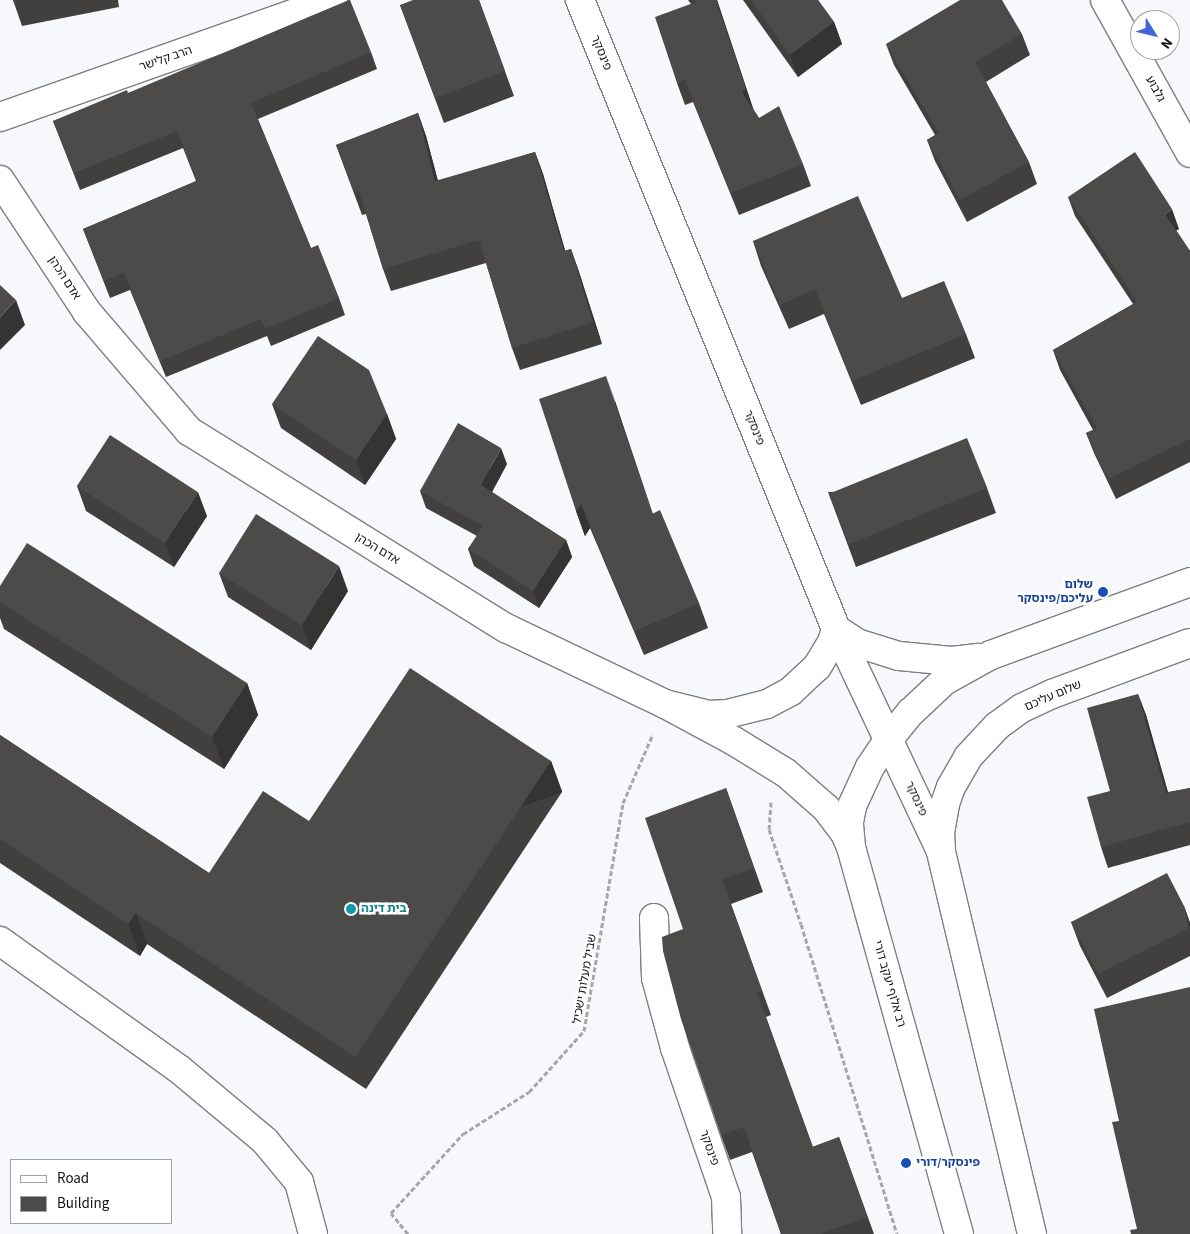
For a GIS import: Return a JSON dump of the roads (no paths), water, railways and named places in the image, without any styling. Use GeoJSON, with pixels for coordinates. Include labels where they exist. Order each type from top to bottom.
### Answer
{"type":"FeatureCollection","features":[{"type":"Feature","properties":{"kind":"street","name":"הרב קלישר"},"geometry":{"type":"LineString","coordinates":[[0,117],[333,0]]}},
{"type":"Feature","properties":{"kind":"street","name":"פינסקר"},"geometry":{"type":"LineString","coordinates":[[580,0],[836,629],[941,851]]}},
{"type":"Feature","properties":{"kind":"street","name":"גלבוע"},"geometry":{"type":"LineString","coordinates":[[1105,0],[1190,153]]}},
{"type":"Feature","properties":{"kind":"street","name":"אדם הכהן"},"geometry":{"type":"LineString","coordinates":[[0,180],[87,312],[189,431],[506,628],[665,704],[709,715],[726,714],[767,704],[791,691],[810,676],[832,642],[836,629]]}},
{"type":"Feature","properties":{"kind":"street"},"geometry":{"type":"LineString","coordinates":[[888,740],[911,712],[944,681],[992,655],[1190,582]]}},
{"type":"Feature","properties":{"kind":"street"},"geometry":{"type":"LineString","coordinates":[[836,629],[852,641],[870,649],[899,656],[952,661],[992,655]]}},
{"type":"Feature","properties":{"kind":"street","name":"שלום עליכם"},"geometry":{"type":"LineString","coordinates":[[941,851],[941,820],[951,787],[968,757],[997,726],[1022,708],[1052,694],[1190,643]]}},
{"type":"Feature","properties":{"kind":"street"},"geometry":{"type":"LineString","coordinates":[[665,704],[734,741],[786,773],[826,808],[845,833],[851,847]]}},
{"type":"Feature","properties":{"kind":"street","name":"רב אלוף יעקב דורי"},"geometry":{"type":"LineString","coordinates":[[888,740],[870,767],[852,806],[849,822],[851,847],[959,1234]]}},
{"type":"Feature","properties":{"kind":"street"},"geometry":{"type":"LineString","coordinates":[[941,851],[1030,1222],[1046,1234]]}},
{"type":"Feature","properties":{"kind":"street","name":"פינסקר"},"geometry":{"type":"LineString","coordinates":[[654,918],[656,978],[674,1048],[726,1197],[727,1234]]}},
{"type":"Feature","properties":{"kind":"street"},"geometry":{"type":"LineString","coordinates":[[0,941],[179,1069],[265,1141],[299,1182],[313,1234]]}},
{"type":"Feature","properties":{"kind":"place","name":"שלום עליכם/פינסקר"},"geometry":{"type":"Point","coordinates":[1103,592]}},
{"type":"Feature","properties":{"kind":"place","name":"בית דינה"},"geometry":{"type":"Point","coordinates":[351,909]}},
{"type":"Feature","properties":{"kind":"place","name":"פינסקר/דורי"},"geometry":{"type":"Point","coordinates":[906,1163]}}]}
